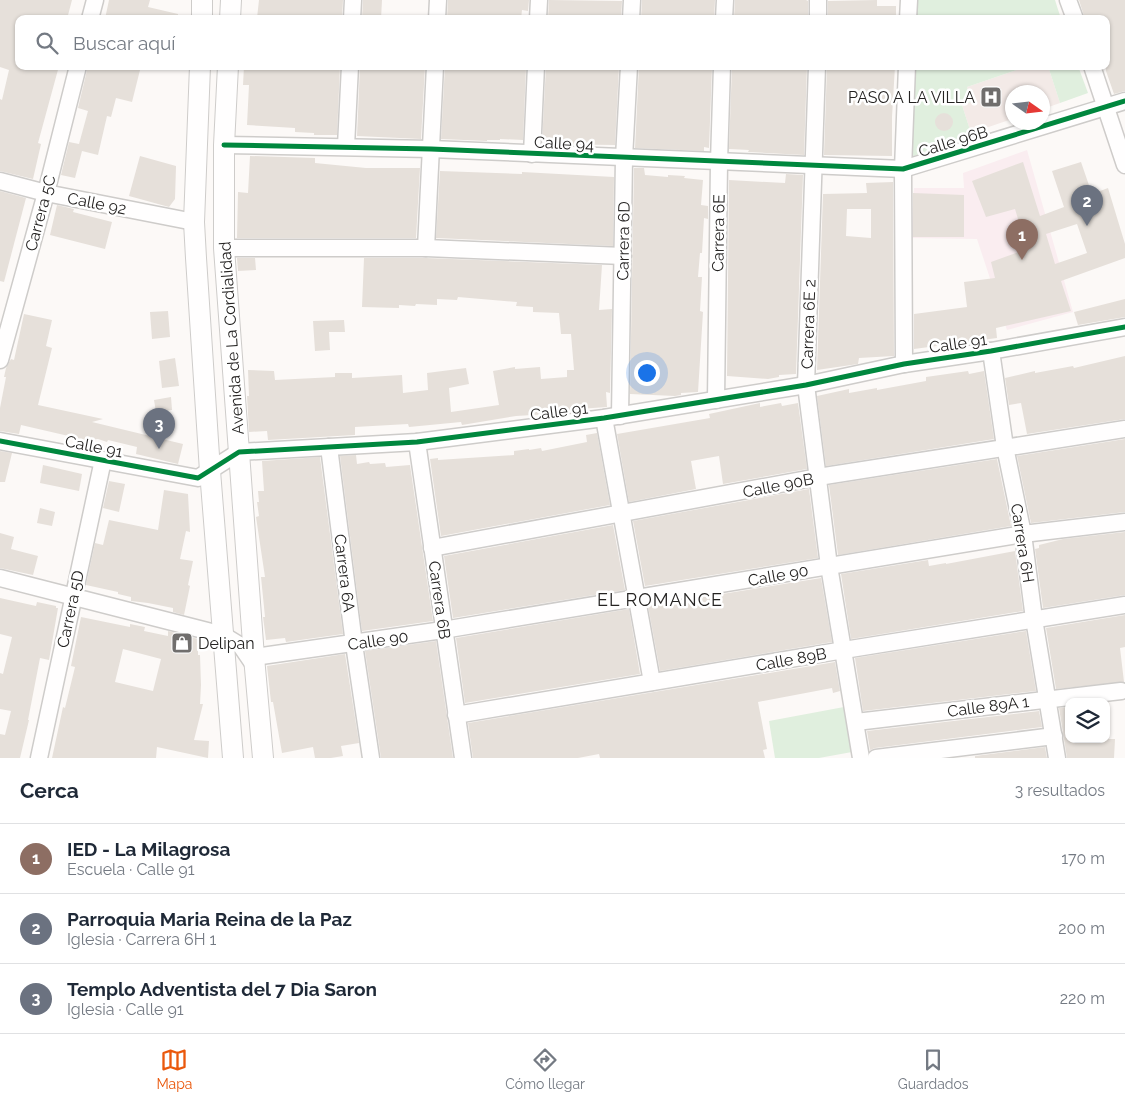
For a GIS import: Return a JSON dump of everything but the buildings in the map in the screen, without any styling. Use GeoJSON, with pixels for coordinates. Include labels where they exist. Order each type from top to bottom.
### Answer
{"type":"FeatureCollection","features":[{"type":"Feature","properties":{"kind":"main road"},"geometry":{"type":"LineString","coordinates":[[202,0],[202,15]]}},
{"type":"Feature","properties":{"kind":"main road"},"geometry":{"type":"LineString","coordinates":[[230,15],[231,0]]}},
{"type":"Feature","properties":{"kind":"main road","name":"Avenida de La Cordialidad"},"geometry":{"type":"LineString","coordinates":[[200,70],[194,222],[210,471],[233,758]]}},
{"type":"Feature","properties":{"kind":"main road","name":"Avenida de La Cordialidad"},"geometry":{"type":"LineString","coordinates":[[228,70],[224,145],[224,248],[262,758]]}},
{"type":"Feature","properties":{"kind":"street"},"geometry":{"type":"LineString","coordinates":[[91,15],[95,0]]}},
{"type":"Feature","properties":{"kind":"street"},"geometry":{"type":"LineString","coordinates":[[352,15],[353,0]]}},
{"type":"Feature","properties":{"kind":"street"},"geometry":{"type":"LineString","coordinates":[[437,15],[438,0]]}},
{"type":"Feature","properties":{"kind":"street"},"geometry":{"type":"LineString","coordinates":[[538,15],[539,0]]}},
{"type":"Feature","properties":{"kind":"street"},"geometry":{"type":"LineString","coordinates":[[631,15],[632,0]]}},
{"type":"Feature","properties":{"kind":"street"},"geometry":{"type":"LineString","coordinates":[[724,15],[725,0]]}},
{"type":"Feature","properties":{"kind":"street"},"geometry":{"type":"LineString","coordinates":[[818,0],[818,15]]}},
{"type":"Feature","properties":{"kind":"street"},"geometry":{"type":"LineString","coordinates":[[908,15],[909,0]]}},
{"type":"Feature","properties":{"kind":"street"},"geometry":{"type":"LineString","coordinates":[[1068,0],[1073,15]]}},
{"type":"Feature","properties":{"kind":"street","name":"Carrera 5C"},"geometry":{"type":"LineString","coordinates":[[0,360],[46,193],[77,70]]}},
{"type":"Feature","properties":{"kind":"street"},"geometry":{"type":"LineString","coordinates":[[346,146],[350,70]]}},
{"type":"Feature","properties":{"kind":"street"},"geometry":{"type":"LineString","coordinates":[[426,248],[435,70]]}},
{"type":"Feature","properties":{"kind":"street"},"geometry":{"type":"LineString","coordinates":[[532,154],[536,70]]}},
{"type":"Feature","properties":{"kind":"street","name":"Carrera 6D"},"geometry":{"type":"LineString","coordinates":[[629,70],[624,158],[623,256],[612,417],[621,515],[652,682]]}},
{"type":"Feature","properties":{"kind":"street","name":"Carrera 6E"},"geometry":{"type":"LineString","coordinates":[[716,400],[722,70]]}},
{"type":"Feature","properties":{"kind":"street","name":"Carrera 6E 2"},"geometry":{"type":"LineString","coordinates":[[816,70],[806,384],[829,566],[861,758]]}},
{"type":"Feature","properties":{"kind":"street"},"geometry":{"type":"LineString","coordinates":[[904,364],[903,169],[907,70]]}},
{"type":"Feature","properties":{"kind":"street"},"geometry":{"type":"LineString","coordinates":[[1093,70],[1125,165]]}},
{"type":"Feature","properties":{"kind":"street","name":"Calle 96B"},"geometry":{"type":"LineString","coordinates":[[903,169],[1125,101]]}},
{"type":"Feature","properties":{"kind":"street","name":"Calle 94"},"geometry":{"type":"LineString","coordinates":[[224,145],[431,149],[903,169]]}},
{"type":"Feature","properties":{"kind":"street","name":"Calle 92"},"geometry":{"type":"LineString","coordinates":[[0,181],[46,193],[194,222]]}},
{"type":"Feature","properties":{"kind":"street"},"geometry":{"type":"LineString","coordinates":[[224,248],[426,248],[623,256]]}},
{"type":"Feature","properties":{"kind":"street","name":"Calle 91"},"geometry":{"type":"LineString","coordinates":[[0,441],[198,478],[239,452],[417,442],[612,417],[806,384],[904,364],[991,351],[1125,327]]}},
{"type":"Feature","properties":{"kind":"street","name":"Carrera 6H"},"geometry":{"type":"LineString","coordinates":[[991,351],[1005,447],[1023,534],[1034,618],[1057,758]]}},
{"type":"Feature","properties":{"kind":"street","name":"Calle 90B"},"geometry":{"type":"LineString","coordinates":[[432,548],[621,515],[818,477],[1125,429]]}},
{"type":"Feature","properties":{"kind":"street","name":"Carrera 6B"},"geometry":{"type":"LineString","coordinates":[[417,442],[463,758]]}},
{"type":"Feature","properties":{"kind":"street","name":"Carrera 6A"},"geometry":{"type":"LineString","coordinates":[[329,447],[354,644],[371,758]]}},
{"type":"Feature","properties":{"kind":"street","name":"Carrera 5D"},"geometry":{"type":"LineString","coordinates":[[39,758],[103,460]]}},
{"type":"Feature","properties":{"kind":"street","name":"Calle 90"},"geometry":{"type":"LineString","coordinates":[[254,661],[1023,534],[1125,522]]}},
{"type":"Feature","properties":{"kind":"street"},"geometry":{"type":"LineString","coordinates":[[0,578],[73,595],[223,635],[241,646],[254,661]]}},
{"type":"Feature","properties":{"kind":"street","name":"Calle 89B"},"geometry":{"type":"LineString","coordinates":[[456,715],[1034,618],[1125,605]]}},
{"type":"Feature","properties":{"kind":"street","name":"Calle 89A 1"},"geometry":{"type":"LineString","coordinates":[[856,722],[1048,698],[1121,691]]}},
{"type":"Feature","properties":{"kind":"street"},"geometry":{"type":"LineString","coordinates":[[876,758],[1054,736]]}},
{"type":"Feature","properties":{"kind":"shaded area","name":"PASO A LA VILLA"},"geometry":{"type":"Polygon","coordinates":[[[1016,70],[1049,70],[1060,103],[1050,107],[1050,85],[1005,85],[1005,121],[971,133],[962,105],[971,102],[967,87],[1016,70]]]}},
{"type":"Feature","properties":{"kind":"shaded area"},"geometry":{"type":"Polygon","coordinates":[[[1027,150],[1073,312],[1007,330],[977,239],[911,238],[914,188],[964,188],[963,173],[1027,150]]]}},
{"type":"Feature","properties":{"kind":"green space"},"geometry":{"type":"Polygon","coordinates":[[[915,0],[1055,0],[1060,15],[914,15],[915,0]]]}},
{"type":"Feature","properties":{"kind":"green space"},"geometry":{"type":"Polygon","coordinates":[[[913,70],[1016,70],[967,87],[971,102],[962,105],[971,133],[909,158],[913,70]]]}},
{"type":"Feature","properties":{"kind":"green space"},"geometry":{"type":"Polygon","coordinates":[[[1049,70],[1079,70],[1088,93],[1060,103],[1049,70]]]}},
{"type":"Feature","properties":{"kind":"green space"},"geometry":{"type":"Polygon","coordinates":[[[844,707],[852,752],[819,758],[775,758],[769,721],[844,707]]]}},
{"type":"Feature","properties":{"kind":"cycle path"},"geometry":{"type":"LineString","coordinates":[[224,145],[431,149],[903,169],[1125,101]]}},
{"type":"Feature","properties":{"kind":"cycle path"},"geometry":{"type":"LineString","coordinates":[[0,441],[198,478],[239,452],[417,442],[604,418],[806,385],[904,364],[991,351],[1125,327]]}},
{"type":"Feature","properties":{"kind":"place","name":"PASO A LA VILLA"},"geometry":{"type":"Point","coordinates":[991,97]}},
{"type":"Feature","properties":{"kind":"place","name":"Parroquia Maria Reina de la Paz"},"geometry":{"type":"Point","coordinates":[1087,226]}},
{"type":"Feature","properties":{"kind":"place","name":"IED - La Milagrosa"},"geometry":{"type":"Point","coordinates":[1022,260]}},
{"type":"Feature","properties":{"kind":"place","name":"Templo Adventista del 7 Dia Saron"},"geometry":{"type":"Point","coordinates":[159,449]}},
{"type":"Feature","properties":{"kind":"place","name":"Delipan"},"geometry":{"type":"Point","coordinates":[182,643]}},
{"type":"Feature","properties":{"kind":"district","name":"EL ROMANCE"},"geometry":{"type":"Point","coordinates":[660,600]}}]}
